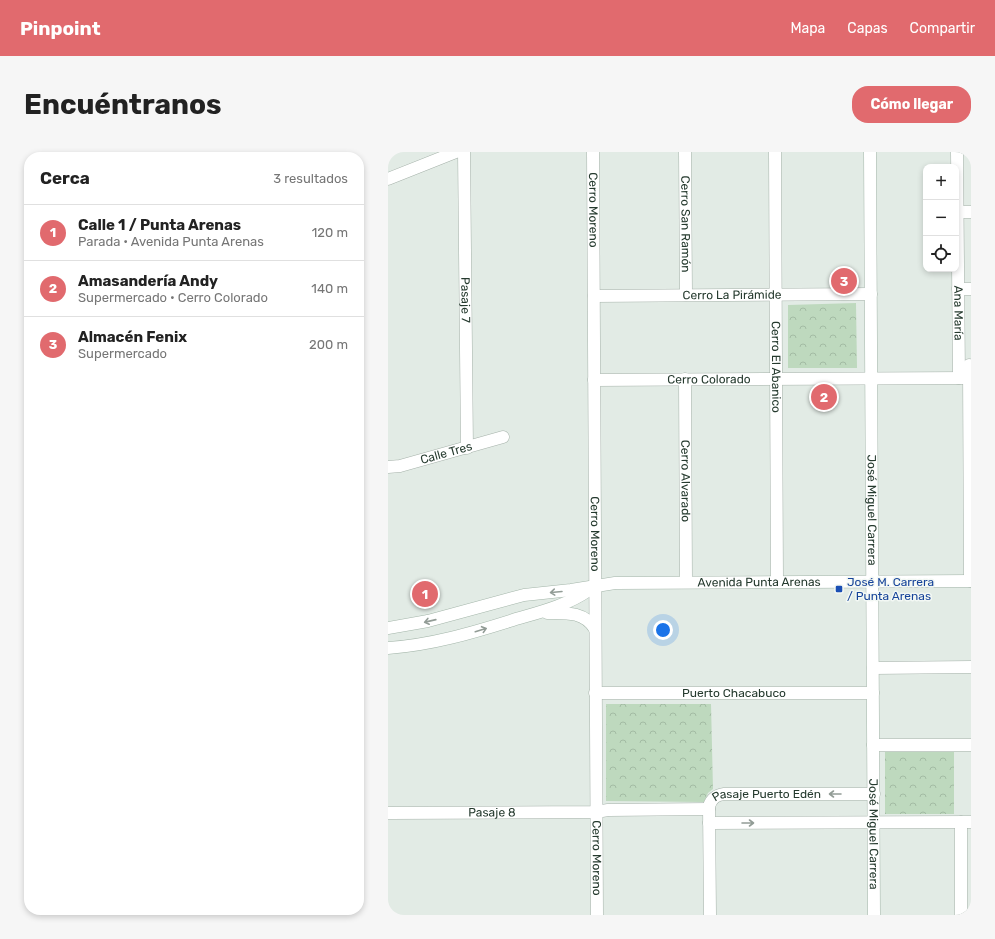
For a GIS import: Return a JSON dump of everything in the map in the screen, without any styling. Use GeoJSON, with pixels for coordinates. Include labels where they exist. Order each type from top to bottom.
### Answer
{"type":"FeatureCollection","features":[{"type":"Feature","properties":{"kind":"street"},"geometry":{"type":"LineString","coordinates":[[388,179],[456,152]]}},
{"type":"Feature","properties":{"kind":"street","name":"Pasaje 7"},"geometry":{"type":"LineString","coordinates":[[464,152],[467,448]]}},
{"type":"Feature","properties":{"kind":"street","name":"Cerro Moreno"},"geometry":{"type":"LineString","coordinates":[[593,152],[597,915]]}},
{"type":"Feature","properties":{"kind":"street","name":"Cerro San Ramón"},"geometry":{"type":"LineString","coordinates":[[685,152],[686,295]]}},
{"type":"Feature","properties":{"kind":"street","name":"Cerro El Abanico"},"geometry":{"type":"LineString","coordinates":[[776,152],[777,582]]}},
{"type":"Feature","properties":{"kind":"street","name":"José Miguel Carrera"},"geometry":{"type":"LineString","coordinates":[[870,152],[874,915]]}},
{"type":"Feature","properties":{"kind":"street","name":"Ana María"},"geometry":{"type":"LineString","coordinates":[[957,152],[957,200]]}},
{"type":"Feature","properties":{"kind":"street"},"geometry":{"type":"LineString","coordinates":[[959,212],[971,212]]}},
{"type":"Feature","properties":{"kind":"street","name":"Ana María"},"geometry":{"type":"LineString","coordinates":[[957,236],[958,289],[966,365],[964,378],[971,581]]}},
{"type":"Feature","properties":{"kind":"street"},"geometry":{"type":"LineString","coordinates":[[958,289],[971,289]]}},
{"type":"Feature","properties":{"kind":"street","name":"Cerro La Pirámide"},"geometry":{"type":"LineString","coordinates":[[594,296],[871,294]]}},
{"type":"Feature","properties":{"kind":"street","name":"Cerro Colorado"},"geometry":{"type":"LineString","coordinates":[[594,380],[964,378]]}},
{"type":"Feature","properties":{"kind":"street","name":"Cerro Alvarado"},"geometry":{"type":"LineString","coordinates":[[685,379],[686,582]]}},
{"type":"Feature","properties":{"kind":"street","name":"Calle Tres"},"geometry":{"type":"LineString","coordinates":[[388,467],[400,466],[504,437]]}},
{"type":"Feature","properties":{"kind":"street","name":"Avenida Punta Arenas"},"geometry":{"type":"LineString","coordinates":[[388,628],[428,621],[524,595],[615,583],[971,581]]}},
{"type":"Feature","properties":{"kind":"street","name":"Avenida Punta Arenas"},"geometry":{"type":"LineString","coordinates":[[388,648],[443,640],[555,608],[571,601],[595,586]]}},
{"type":"Feature","properties":{"kind":"street"},"geometry":{"type":"LineString","coordinates":[[537,613],[580,615],[589,621],[595,629]]}},
{"type":"Feature","properties":{"kind":"street"},"geometry":{"type":"LineString","coordinates":[[873,668],[971,668]]}},
{"type":"Feature","properties":{"kind":"street","name":"Puerto Chacabuco"},"geometry":{"type":"LineString","coordinates":[[595,693],[873,693]]}},
{"type":"Feature","properties":{"kind":"street"},"geometry":{"type":"LineString","coordinates":[[873,745],[971,745]]}},
{"type":"Feature","properties":{"kind":"street","name":"Pasaje Puerto Edén"},"geometry":{"type":"LineString","coordinates":[[596,812],[608,810],[709,809],[712,799],[719,795],[874,794]]}},
{"type":"Feature","properties":{"kind":"street"},"geometry":{"type":"LineString","coordinates":[[709,809],[710,915]]}},
{"type":"Feature","properties":{"kind":"street","name":"Pasaje 8"},"geometry":{"type":"LineString","coordinates":[[388,813],[596,812]]}},
{"type":"Feature","properties":{"kind":"street"},"geometry":{"type":"LineString","coordinates":[[961,915],[966,822]]}},
{"type":"Feature","properties":{"kind":"street","name":"Pasaje Puerto Edén"},"geometry":{"type":"LineString","coordinates":[[709,823],[966,822]]}},
{"type":"Feature","properties":{"kind":"green space"},"geometry":{"type":"Polygon","coordinates":[[[856,303],[857,368],[788,368],[788,305],[856,303]]]}},
{"type":"Feature","properties":{"kind":"green space"},"geometry":{"type":"Polygon","coordinates":[[[606,704],[711,704],[713,789],[708,793],[704,802],[606,801],[606,704]]]}},
{"type":"Feature","properties":{"kind":"green space"},"geometry":{"type":"Polygon","coordinates":[[[885,752],[954,752],[954,814],[885,814],[885,752]]]}},
{"type":"Feature","properties":{"kind":"building"},"geometry":{"type":"Polygon","coordinates":[[[839,277],[849,277],[849,285],[839,285],[839,277]]]}},
{"type":"Feature","properties":{"kind":"building"},"geometry":{"type":"Polygon","coordinates":[[[822,393],[827,393],[827,401],[822,401],[822,393]]]}},
{"type":"Feature","properties":{"kind":"place","name":"Almacén Fenix"},"geometry":{"type":"Point","coordinates":[844,281]}},
{"type":"Feature","properties":{"kind":"place","name":"Amasandería Andy"},"geometry":{"type":"Point","coordinates":[824,397]}},
{"type":"Feature","properties":{"kind":"place","name":"José M. Carrera / Punta Arenas"},"geometry":{"type":"Point","coordinates":[839,589]}},
{"type":"Feature","properties":{"kind":"place","name":"Calle 1 / Punta Arenas"},"geometry":{"type":"Point","coordinates":[425,594]}}]}
